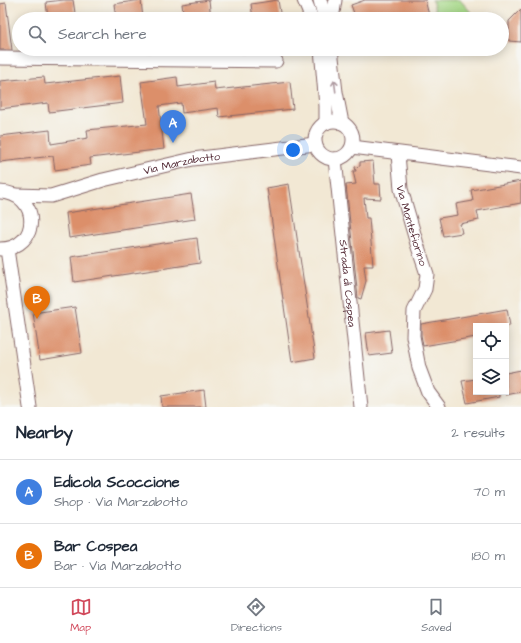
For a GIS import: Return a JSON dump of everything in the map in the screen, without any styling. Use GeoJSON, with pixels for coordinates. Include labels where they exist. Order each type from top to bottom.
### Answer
{"type":"FeatureCollection","features":[{"type":"Feature","properties":{"kind":"street"},"geometry":{"type":"LineString","coordinates":[[304,0],[309,12]]}},
{"type":"Feature","properties":{"kind":"street"},"geometry":{"type":"LineString","coordinates":[[318,12],[319,0]]}},
{"type":"Feature","properties":{"kind":"street"},"geometry":{"type":"LineString","coordinates":[[319,0],[323,12]]}},
{"type":"Feature","properties":{"kind":"street"},"geometry":{"type":"LineString","coordinates":[[333,12],[334,0]]}},
{"type":"Feature","properties":{"kind":"street"},"geometry":{"type":"LineString","coordinates":[[322,56],[326,123]]}},
{"type":"Feature","properties":{"kind":"street"},"geometry":{"type":"LineString","coordinates":[[331,56],[342,123]]}},
{"type":"Feature","properties":{"kind":"street"},"geometry":{"type":"LineString","coordinates":[[0,58],[276,61]]}},
{"type":"Feature","properties":{"kind":"street"},"geometry":{"type":"LineString","coordinates":[[334,121],[342,123],[351,131],[353,136],[352,147],[345,156],[335,159],[324,157],[320,154],[315,144],[318,129],[326,123],[334,121]]}},
{"type":"Feature","properties":{"kind":"street","name":"Via Marzabotto"},"geometry":{"type":"LineString","coordinates":[[1,192],[7,192],[15,195],[50,196],[103,180],[194,159],[315,144]]}},
{"type":"Feature","properties":{"kind":"street"},"geometry":{"type":"LineString","coordinates":[[352,147],[398,154],[521,168]]}},
{"type":"Feature","properties":{"kind":"street","name":"Via Montefiorino"},"geometry":{"type":"LineString","coordinates":[[398,154],[401,189],[427,274],[425,289],[414,311],[413,336],[420,368],[428,392],[439,407]]}},
{"type":"Feature","properties":{"kind":"street","name":"Strada di Cospea"},"geometry":{"type":"LineString","coordinates":[[335,159],[362,407]]}},
{"type":"Feature","properties":{"kind":"street"},"geometry":{"type":"LineString","coordinates":[[15,195],[25,203],[31,215],[31,224],[29,233],[20,244],[3,249],[30,407]]}},
{"type":"Feature","properties":{"kind":"street","name":"Via Marzabotto"},"geometry":{"type":"LineString","coordinates":[[31,215],[50,196]]}},
{"type":"Feature","properties":{"kind":"green space"},"geometry":{"type":"Polygon","coordinates":[[[432,0],[460,0],[471,12],[437,12],[432,0]]]}},
{"type":"Feature","properties":{"kind":"building"},"geometry":{"type":"Polygon","coordinates":[[[73,0],[75,12],[47,12],[46,2],[73,0]]]}},
{"type":"Feature","properties":{"kind":"building"},"geometry":{"type":"Polygon","coordinates":[[[141,0],[142,12],[115,12],[114,4],[141,0]]]}},
{"type":"Feature","properties":{"kind":"building"},"geometry":{"type":"Polygon","coordinates":[[[209,0],[210,12],[183,12],[182,4],[209,0]]]}},
{"type":"Feature","properties":{"kind":"building"},"geometry":{"type":"Polygon","coordinates":[[[278,0],[280,12],[252,12],[251,4],[278,0]]]}},
{"type":"Feature","properties":{"kind":"building"},"geometry":{"type":"Polygon","coordinates":[[[365,0],[425,0],[428,12],[354,12],[351,5],[365,0]]]}},
{"type":"Feature","properties":{"kind":"building"},"geometry":{"type":"Polygon","coordinates":[[[6,3],[12,50],[0,50],[0,4],[6,3]]]}},
{"type":"Feature","properties":{"kind":"building"},"geometry":{"type":"Polygon","coordinates":[[[521,9],[521,42],[509,41],[509,21],[521,9]]]}},
{"type":"Feature","properties":{"kind":"building"},"geometry":{"type":"Polygon","coordinates":[[[120,76],[123,103],[49,112],[48,103],[0,109],[0,81],[44,77],[45,84],[120,76]]]}},
{"type":"Feature","properties":{"kind":"building"},"geometry":{"type":"Polygon","coordinates":[[[177,77],[178,87],[214,82],[215,90],[290,82],[293,109],[219,117],[218,108],[182,113],[181,103],[159,106],[164,149],[90,158],[91,165],[55,170],[53,156],[0,162],[0,136],[50,130],[51,144],[88,138],[87,130],[147,124],[141,82],[177,77]]]}},
{"type":"Feature","properties":{"kind":"building"},"geometry":{"type":"Polygon","coordinates":[[[373,161],[375,184],[380,184],[381,199],[364,198],[366,218],[369,218],[373,266],[364,266],[366,281],[361,299],[358,298],[346,185],[356,184],[353,171],[356,171],[355,167],[360,166],[360,162],[373,161]]]}},
{"type":"Feature","properties":{"kind":"building"},"geometry":{"type":"Polygon","coordinates":[[[521,181],[521,203],[477,211],[479,220],[460,224],[462,233],[443,236],[439,218],[458,215],[456,204],[473,201],[471,190],[521,181]]]}},
{"type":"Feature","properties":{"kind":"building"},"geometry":{"type":"Polygon","coordinates":[[[289,184],[315,358],[292,362],[267,188],[289,184]]]}},
{"type":"Feature","properties":{"kind":"building"},"geometry":{"type":"Polygon","coordinates":[[[191,194],[195,219],[69,238],[66,213],[191,194]]]}},
{"type":"Feature","properties":{"kind":"building"},"geometry":{"type":"Polygon","coordinates":[[[197,238],[200,263],[74,282],[71,257],[197,238]]]}},
{"type":"Feature","properties":{"kind":"building"},"geometry":{"type":"Polygon","coordinates":[[[75,307],[82,353],[40,360],[33,313],[75,307]]]}},
{"type":"Feature","properties":{"kind":"building"},"geometry":{"type":"Polygon","coordinates":[[[507,309],[510,326],[509,323],[473,323],[473,338],[423,346],[421,324],[507,309]]]}},
{"type":"Feature","properties":{"kind":"building"},"geometry":{"type":"Polygon","coordinates":[[[389,330],[392,353],[369,356],[366,333],[389,330]]]}},
{"type":"Feature","properties":{"kind":"building"},"geometry":{"type":"Polygon","coordinates":[[[521,370],[521,392],[509,394],[509,372],[521,370]]]}},
{"type":"Feature","properties":{"kind":"building"},"geometry":{"type":"Polygon","coordinates":[[[473,379],[473,395],[499,395],[499,397],[467,403],[462,381],[473,379]]]}},
{"type":"Feature","properties":{"kind":"building"},"geometry":{"type":"Polygon","coordinates":[[[204,390],[206,407],[162,407],[161,396],[204,390]]]}},
{"type":"Feature","properties":{"kind":"place","name":"Edicola Scoccione"},"geometry":{"type":"Point","coordinates":[173,143]}},
{"type":"Feature","properties":{"kind":"place","name":"Bar Cospea"},"geometry":{"type":"Point","coordinates":[37,319]}}]}
